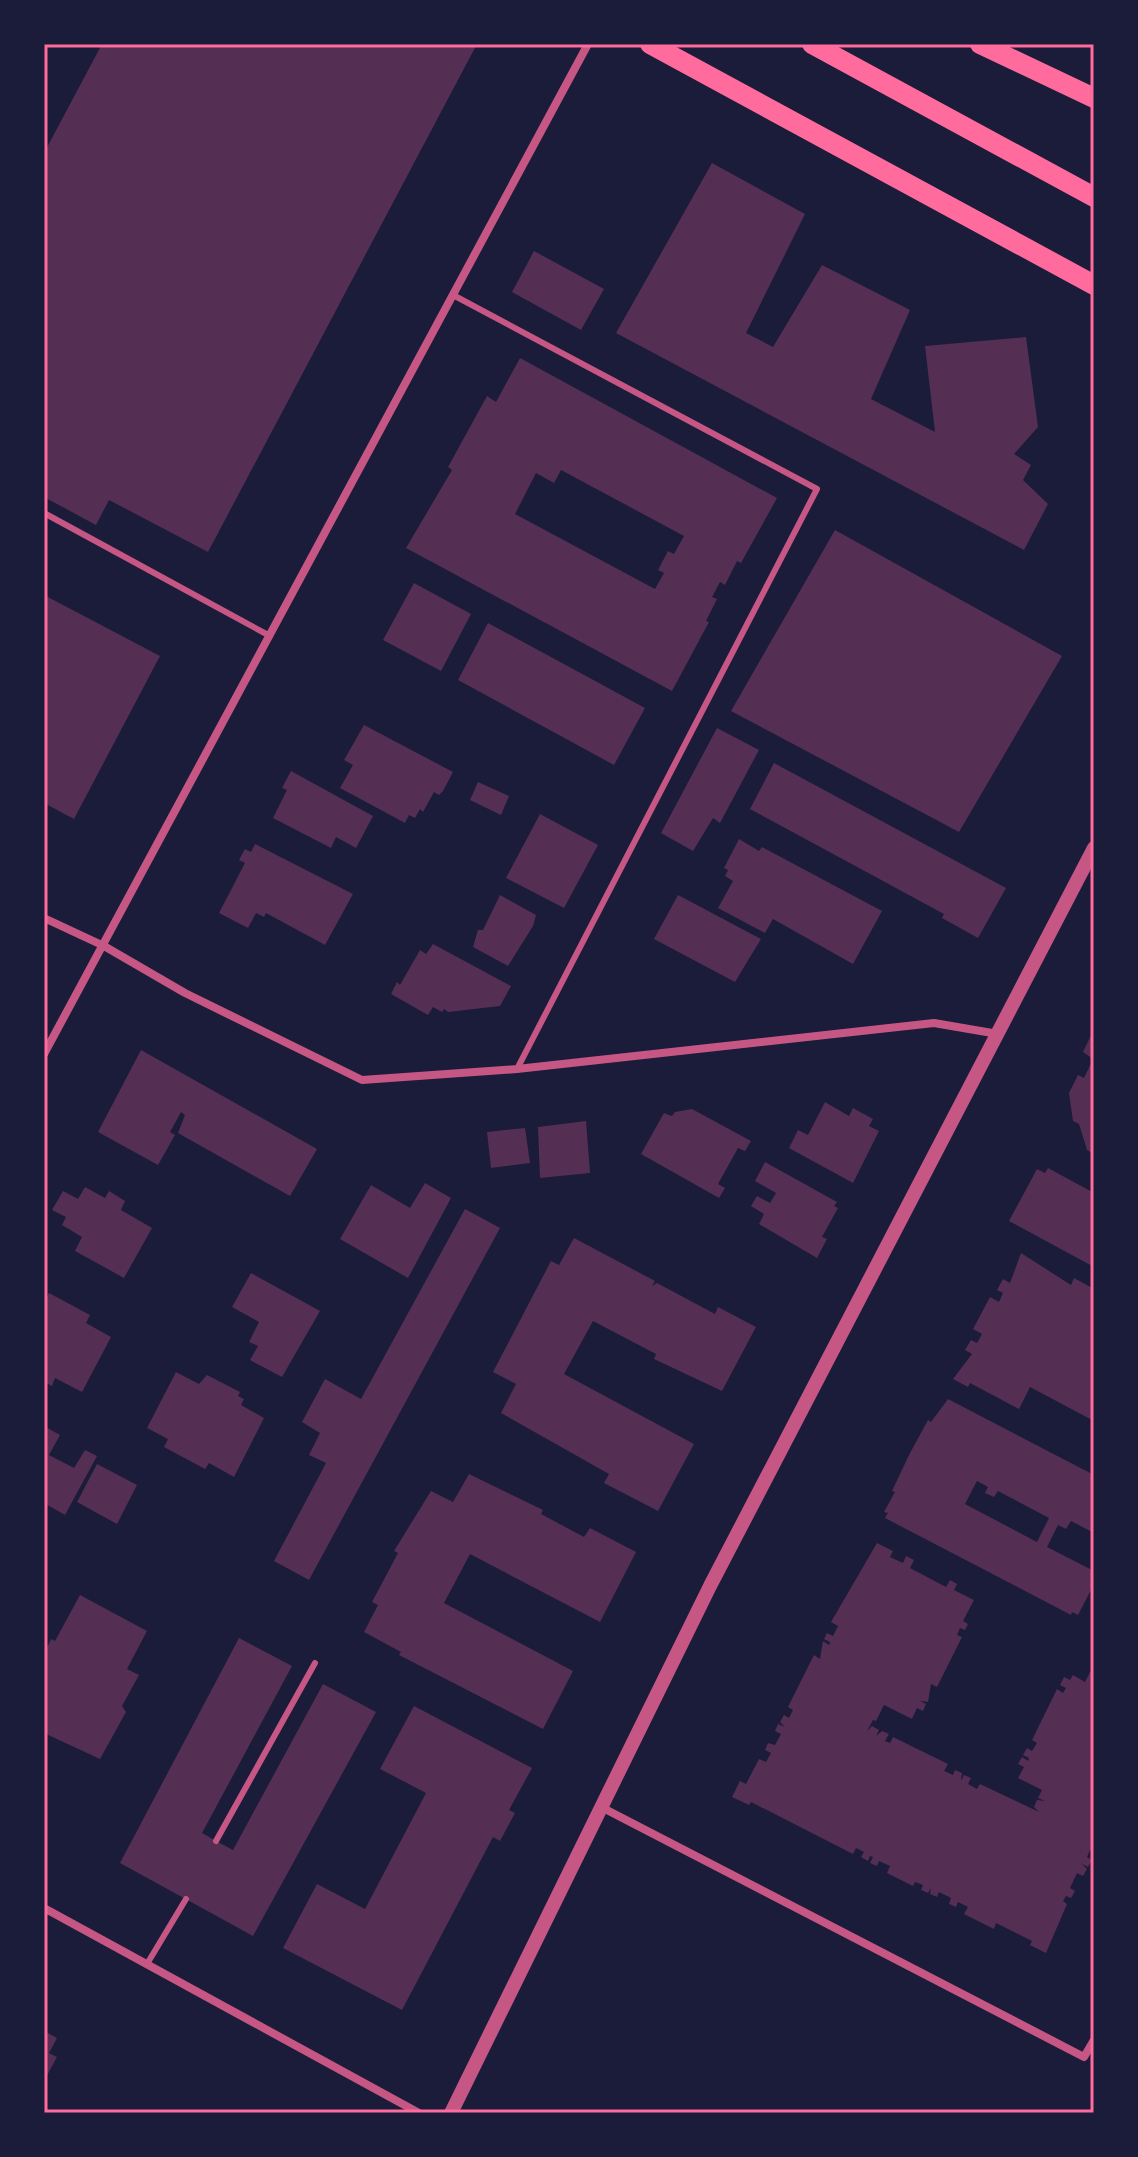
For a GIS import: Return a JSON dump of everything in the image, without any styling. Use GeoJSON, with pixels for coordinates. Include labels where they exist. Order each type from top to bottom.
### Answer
{"type":"FeatureCollection","features":[{"type":"Feature","properties":{"kind":"main road"},"geometry":{"type":"LineString","coordinates":[[650,44],[1094,285]]}},
{"type":"Feature","properties":{"kind":"main road"},"geometry":{"type":"LineString","coordinates":[[812,44],[1094,197]]}},
{"type":"Feature","properties":{"kind":"main road"},"geometry":{"type":"LineString","coordinates":[[980,44],[1094,98]]}},
{"type":"Feature","properties":{"kind":"street"},"geometry":{"type":"LineString","coordinates":[[44,1054],[588,44]]}},
{"type":"Feature","properties":{"kind":"street"},"geometry":{"type":"LineString","coordinates":[[451,2113],[717,1572],[1094,848]]}},
{"type":"Feature","properties":{"kind":"street"},"geometry":{"type":"LineString","coordinates":[[44,918],[104,946],[185,993],[362,1080],[517,1069],[934,1023],[998,1034]]}},
{"type":"Feature","properties":{"kind":"street"},"geometry":{"type":"LineString","coordinates":[[603,1808],[1084,2057],[1094,2040]]}},
{"type":"Feature","properties":{"kind":"street"},"geometry":{"type":"LineString","coordinates":[[44,1908],[419,2113]]}},
{"type":"Feature","properties":{"kind":"lane"},"geometry":{"type":"LineString","coordinates":[[453,295],[817,489],[517,1069]]}},
{"type":"Feature","properties":{"kind":"lane"},"geometry":{"type":"LineString","coordinates":[[44,513],[270,636]]}},
{"type":"Feature","properties":{"kind":"lane"},"geometry":{"type":"LineString","coordinates":[[216,1841],[315,1663]]}},
{"type":"Feature","properties":{"kind":"lane"},"geometry":{"type":"LineString","coordinates":[[147,1964],[186,1899]]}},
{"type":"Feature","properties":{"kind":"building"},"geometry":{"type":"Polygon","coordinates":[[[102,44],[477,44],[208,552],[109,500],[96,525],[44,497],[44,153],[102,44]]]}},
{"type":"Feature","properties":{"kind":"building"},"geometry":{"type":"Polygon","coordinates":[[[712,163],[805,214],[746,333],[773,347],[822,265],[910,310],[871,399],[935,432],[925,346],[1026,337],[1038,427],[1014,454],[1031,465],[1023,480],[1048,504],[1024,550],[616,333],[712,163]]]}},
{"type":"Feature","properties":{"kind":"building"},"geometry":{"type":"Polygon","coordinates":[[[534,251],[604,289],[581,330],[512,292],[534,251]]]}},
{"type":"Feature","properties":{"kind":"building"},"geometry":{"type":"Polygon","coordinates":[[[520,358],[777,498],[741,563],[737,561],[725,585],[720,582],[712,597],[717,599],[706,621],[709,622],[672,691],[406,548],[452,470],[448,467],[487,396],[496,402],[520,358]],[[561,470],[554,483],[536,473],[515,514],[655,589],[664,573],[658,570],[668,551],[674,554],[684,536],[561,470]]]}},
{"type":"Feature","properties":{"kind":"building"},"geometry":{"type":"Polygon","coordinates":[[[835,530],[1062,656],[959,832],[731,711],[835,530]]]}},
{"type":"Feature","properties":{"kind":"building"},"geometry":{"type":"Polygon","coordinates":[[[414,583],[471,614],[441,671],[383,640],[414,583]]]}},
{"type":"Feature","properties":{"kind":"building"},"geometry":{"type":"Polygon","coordinates":[[[44,595],[160,656],[74,819],[44,803],[44,595]]]}},
{"type":"Feature","properties":{"kind":"building"},"geometry":{"type":"Polygon","coordinates":[[[488,623],[645,708],[614,765],[458,680],[488,623]]]}},
{"type":"Feature","properties":{"kind":"building"},"geometry":{"type":"Polygon","coordinates":[[[364,725],[453,772],[443,791],[439,795],[434,792],[423,812],[420,809],[415,818],[409,815],[405,823],[340,788],[353,765],[344,760],[364,725]]]}},
{"type":"Feature","properties":{"kind":"building"},"geometry":{"type":"Polygon","coordinates":[[[717,728],[759,750],[720,823],[713,818],[693,851],[661,833],[717,728]]]}},
{"type":"Feature","properties":{"kind":"building"},"geometry":{"type":"Polygon","coordinates":[[[774,763],[1006,888],[978,938],[942,918],[944,914],[750,809],[774,763]]]}},
{"type":"Feature","properties":{"kind":"building"},"geometry":{"type":"Polygon","coordinates":[[[291,771],[373,816],[356,848],[336,837],[331,848],[273,818],[287,790],[282,788],[291,771]]]}},
{"type":"Feature","properties":{"kind":"building"},"geometry":{"type":"Polygon","coordinates":[[[478,782],[509,796],[501,815],[470,800],[478,782]]]}},
{"type":"Feature","properties":{"kind":"building"},"geometry":{"type":"Polygon","coordinates":[[[540,814],[598,845],[564,908],[506,878],[540,814]]]}},
{"type":"Feature","properties":{"kind":"building"},"geometry":{"type":"Polygon","coordinates":[[[739,839],[759,851],[762,847],[882,911],[853,964],[773,919],[765,933],[718,908],[733,881],[725,876],[728,870],[724,868],[739,839]]]}},
{"type":"Feature","properties":{"kind":"building"},"geometry":{"type":"Polygon","coordinates":[[[255,844],[353,894],[325,945],[266,913],[264,917],[256,913],[248,928],[219,913],[245,863],[239,860],[245,849],[251,852],[255,844]]]}},
{"type":"Feature","properties":{"kind":"building"},"geometry":{"type":"Polygon","coordinates":[[[500,895],[536,915],[533,926],[508,966],[473,947],[478,930],[483,930],[500,895]]]}},
{"type":"Feature","properties":{"kind":"building"},"geometry":{"type":"Polygon","coordinates":[[[678,895],[761,939],[735,982],[654,939],[678,895]]]}},
{"type":"Feature","properties":{"kind":"building"},"geometry":{"type":"Polygon","coordinates":[[[433,944],[511,986],[500,1006],[448,1012],[433,1007],[428,1015],[391,994],[397,982],[400,985],[420,950],[426,954],[433,944]]]}},
{"type":"Feature","properties":{"kind":"building"},"geometry":{"type":"Polygon","coordinates":[[[1094,1029],[1094,1154],[1087,1150],[1079,1124],[1073,1121],[1069,1093],[1078,1075],[1084,1078],[1093,1059],[1083,1052],[1094,1029]]]}},
{"type":"Feature","properties":{"kind":"building"},"geometry":{"type":"Polygon","coordinates":[[[141,1050],[317,1149],[290,1196],[178,1133],[185,1115],[181,1112],[170,1132],[175,1135],[158,1165],[98,1132],[141,1050]]]}},
{"type":"Feature","properties":{"kind":"building"},"geometry":{"type":"Polygon","coordinates":[[[825,1102],[849,1116],[853,1108],[873,1119],[869,1126],[879,1131],[853,1183],[789,1148],[798,1130],[808,1135],[825,1102]]]}},
{"type":"Feature","properties":{"kind":"building"},"geometry":{"type":"Polygon","coordinates":[[[692,1109],[751,1141],[745,1151],[738,1148],[718,1184],[725,1188],[719,1198],[641,1154],[664,1113],[672,1116],[675,1112],[692,1109]]]}},
{"type":"Feature","properties":{"kind":"building"},"geometry":{"type":"Polygon","coordinates":[[[586,1121],[590,1173],[540,1178],[538,1127],[586,1121]]]}},
{"type":"Feature","properties":{"kind":"building"},"geometry":{"type":"Polygon","coordinates":[[[525,1128],[530,1163],[491,1168],[487,1132],[525,1128]]]}},
{"type":"Feature","properties":{"kind":"building"},"geometry":{"type":"Polygon","coordinates":[[[765,1162],[837,1202],[834,1206],[838,1208],[822,1237],[827,1239],[817,1258],[759,1224],[764,1214],[751,1206],[757,1196],[770,1203],[776,1193],[755,1181],[765,1162]]]}},
{"type":"Feature","properties":{"kind":"building"},"geometry":{"type":"Polygon","coordinates":[[[1048,1168],[1094,1193],[1094,1267],[1009,1221],[1037,1169],[1045,1173],[1048,1168]]]}},
{"type":"Feature","properties":{"kind":"building"},"geometry":{"type":"Polygon","coordinates":[[[425,1183],[451,1198],[408,1278],[340,1239],[371,1185],[410,1208],[425,1183]]]}},
{"type":"Feature","properties":{"kind":"building"},"geometry":{"type":"Polygon","coordinates":[[[85,1187],[105,1198],[109,1191],[125,1201],[121,1210],[152,1228],[124,1278],[75,1251],[82,1237],[62,1225],[66,1217],[52,1210],[63,1191],[78,1199],[85,1187]]]}},
{"type":"Feature","properties":{"kind":"building"},"geometry":{"type":"Polygon","coordinates":[[[465,1209],[500,1228],[309,1580],[274,1561],[326,1463],[309,1455],[320,1433],[302,1422],[325,1379],[361,1399],[465,1209]]]}},
{"type":"Feature","properties":{"kind":"building"},"geometry":{"type":"Polygon","coordinates":[[[574,1238],[655,1281],[652,1286],[657,1283],[715,1314],[718,1307],[756,1327],[722,1391],[654,1359],[656,1354],[593,1321],[564,1374],[694,1444],[658,1511],[604,1483],[609,1474],[501,1413],[516,1384],[493,1372],[551,1261],[559,1265],[574,1238]]]}},
{"type":"Feature","properties":{"kind":"building"},"geometry":{"type":"Polygon","coordinates":[[[1021,1253],[1071,1285],[1074,1278],[1094,1289],[1094,1421],[1030,1387],[1019,1409],[970,1383],[968,1387],[953,1379],[972,1354],[965,1350],[971,1340],[977,1343],[982,1334],[973,1329],[990,1297],[999,1302],[1003,1293],[997,1290],[1003,1279],[1010,1283],[1021,1253]]]}},
{"type":"Feature","properties":{"kind":"building"},"geometry":{"type":"Polygon","coordinates":[[[251,1273],[320,1311],[282,1377],[250,1360],[258,1346],[249,1342],[259,1322],[232,1307],[251,1273]]]}},
{"type":"Feature","properties":{"kind":"building"},"geometry":{"type":"Polygon","coordinates":[[[49,1293],[90,1315],[86,1323],[111,1337],[82,1392],[55,1378],[52,1386],[44,1382],[44,1302],[49,1293]]]}},
{"type":"Feature","properties":{"kind":"building"},"geometry":{"type":"Polygon","coordinates":[[[176,1372],[199,1384],[207,1375],[240,1392],[238,1396],[244,1399],[241,1405],[264,1418],[234,1477],[209,1463],[205,1469],[164,1447],[168,1439],[147,1428],[176,1372]]]}},
{"type":"Feature","properties":{"kind":"building"},"geometry":{"type":"Polygon","coordinates":[[[948,1399],[1094,1475],[1094,1533],[1071,1521],[1066,1529],[1058,1525],[1047,1547],[1094,1571],[1094,1584],[1078,1615],[1072,1612],[1071,1615],[885,1518],[888,1513],[884,1512],[895,1492],[892,1491],[909,1455],[928,1420],[931,1422],[948,1399]],[[977,1481],[965,1504],[1037,1542],[1049,1518],[998,1491],[994,1497],[985,1493],[988,1487],[977,1481]]]}},
{"type":"Feature","properties":{"kind":"building"},"geometry":{"type":"Polygon","coordinates":[[[44,1426],[60,1435],[49,1455],[74,1468],[85,1450],[97,1456],[65,1515],[44,1503],[44,1426]]]}},
{"type":"Feature","properties":{"kind":"building"},"geometry":{"type":"Polygon","coordinates":[[[97,1464],[137,1485],[117,1524],[77,1502],[97,1464]]]}},
{"type":"Feature","properties":{"kind":"building"},"geometry":{"type":"Polygon","coordinates":[[[469,1474],[543,1510],[541,1514],[584,1537],[590,1528],[636,1552],[600,1622],[470,1554],[444,1603],[573,1671],[543,1729],[399,1655],[401,1652],[364,1632],[378,1605],[372,1602],[398,1553],[394,1551],[431,1491],[453,1502],[469,1474]]]}},
{"type":"Feature","properties":{"kind":"building"},"geometry":{"type":"Polygon","coordinates":[[[877,1543],[893,1551],[890,1557],[903,1563],[906,1556],[914,1560],[910,1568],[946,1587],[950,1580],[957,1584],[954,1590],[974,1600],[963,1621],[968,1624],[965,1630],[960,1628],[957,1635],[962,1637],[937,1687],[931,1684],[928,1702],[920,1701],[926,1704],[923,1711],[917,1708],[912,1719],[884,1705],[867,1731],[872,1726],[879,1730],[876,1736],[882,1731],[889,1734],[885,1741],[890,1743],[893,1737],[948,1764],[944,1771],[953,1775],[955,1770],[962,1773],[961,1781],[964,1775],[971,1778],[968,1784],[977,1789],[980,1784],[1039,1812],[1034,1807],[1037,1800],[1045,1801],[1038,1798],[1042,1790],[1018,1778],[1024,1767],[1018,1764],[1022,1757],[1028,1761],[1029,1758],[1023,1755],[1027,1748],[1032,1751],[1037,1743],[1032,1740],[1057,1689],[1063,1693],[1066,1688],[1060,1685],[1064,1677],[1070,1680],[1073,1675],[1085,1682],[1094,1664],[1094,1852],[1090,1850],[1087,1857],[1092,1860],[1088,1867],[1082,1864],[1087,1869],[1083,1876],[1077,1873],[1070,1888],[1075,1891],[1071,1898],[1066,1896],[1063,1901],[1067,1904],[1046,1953],[1030,1945],[1032,1941],[996,1923],[994,1929],[964,1914],[968,1907],[958,1902],[956,1907],[949,1904],[951,1898],[939,1892],[937,1897],[930,1894],[931,1888],[928,1893],[921,1890],[923,1885],[915,1882],[913,1886],[887,1873],[890,1866],[879,1861],[877,1866],[870,1863],[873,1857],[870,1856],[868,1861],[861,1857],[864,1852],[856,1848],[853,1854],[751,1802],[749,1805],[732,1797],[740,1781],[746,1784],[759,1759],[766,1762],[771,1753],[765,1750],[768,1743],[775,1745],[781,1734],[775,1731],[778,1724],[785,1727],[780,1722],[784,1715],[789,1718],[793,1710],[788,1707],[814,1655],[820,1659],[823,1641],[829,1645],[830,1642],[824,1639],[827,1633],[833,1636],[838,1626],[831,1622],[877,1543]]]}},
{"type":"Feature","properties":{"kind":"building"},"geometry":{"type":"Polygon","coordinates":[[[80,1595],[147,1631],[127,1669],[139,1675],[122,1706],[126,1712],[100,1759],[44,1733],[44,1654],[51,1639],[55,1641],[80,1595]]]}},
{"type":"Feature","properties":{"kind":"building"},"geometry":{"type":"Polygon","coordinates":[[[239,1638],[292,1666],[202,1833],[216,1841],[233,1850],[323,1684],[376,1712],[253,1936],[120,1863],[239,1638]]]}},
{"type":"Feature","properties":{"kind":"building"},"geometry":{"type":"Polygon","coordinates":[[[414,1706],[532,1768],[509,1810],[515,1813],[500,1841],[493,1837],[402,2010],[283,1948],[317,1884],[365,1909],[426,1793],[380,1769],[414,1706]]]}},
{"type":"Feature","properties":{"kind":"building"},"geometry":{"type":"Polygon","coordinates":[[[44,2031],[57,2038],[49,2053],[57,2057],[44,2081],[44,2031]]]}}]}
